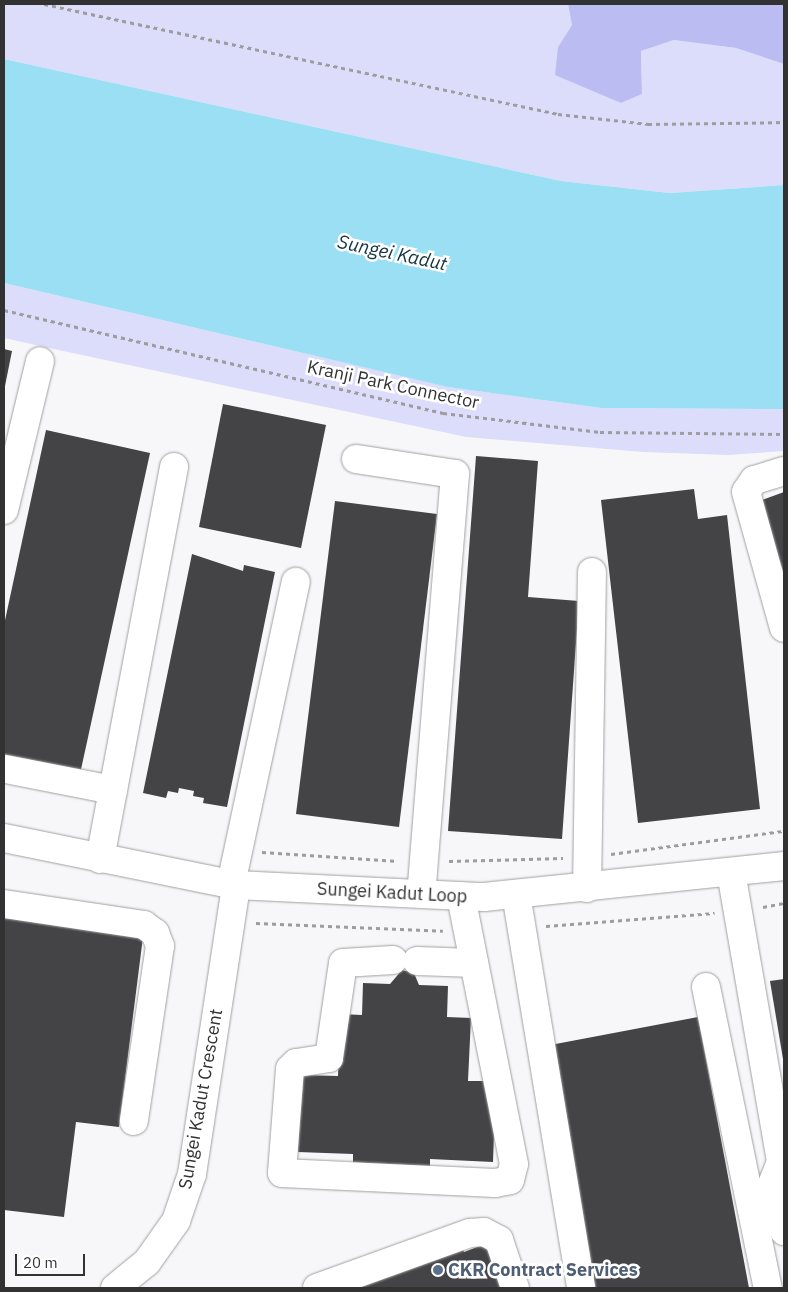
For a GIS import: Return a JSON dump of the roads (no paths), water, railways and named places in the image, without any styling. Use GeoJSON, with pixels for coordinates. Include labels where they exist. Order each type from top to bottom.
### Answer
{"type":"FeatureCollection","features":[{"type":"Feature","properties":{"kind":"street"},"geometry":{"type":"LineString","coordinates":[[4,510],[40,362]]}},
{"type":"Feature","properties":{"kind":"street"},"geometry":{"type":"LineString","coordinates":[[356,459],[456,474],[421,894]]}},
{"type":"Feature","properties":{"kind":"street"},"geometry":{"type":"LineString","coordinates":[[100,859],[174,467]]}},
{"type":"Feature","properties":{"kind":"street"},"geometry":{"type":"LineString","coordinates":[[784,471],[754,480],[746,492],[784,628]]}},
{"type":"Feature","properties":{"kind":"street"},"geometry":{"type":"LineString","coordinates":[[587,888],[592,572]]}},
{"type":"Feature","properties":{"kind":"street","name":"Sungei Kadut Crescent"},"geometry":{"type":"LineString","coordinates":[[115,1288],[147,1262],[176,1221],[192,1174],[238,851],[296,582]]}},
{"type":"Feature","properties":{"kind":"street"},"geometry":{"type":"LineString","coordinates":[[5,769],[113,790]]}},
{"type":"Feature","properties":{"kind":"street","name":"Sungei Kadut Loop"},"geometry":{"type":"LineString","coordinates":[[4,838],[100,859],[234,884],[461,896],[587,888],[784,866]]}},
{"type":"Feature","properties":{"kind":"street"},"geometry":{"type":"LineString","coordinates":[[731,872],[781,1162],[772,1187],[784,1231]]}},
{"type":"Feature","properties":{"kind":"street"},"geometry":{"type":"LineString","coordinates":[[516,894],[581,1288]]}},
{"type":"Feature","properties":{"kind":"street"},"geometry":{"type":"LineString","coordinates":[[461,896],[514,1164],[510,1180],[495,1184],[287,1176],[281,1168],[292,1065],[329,1058],[343,963],[405,961],[474,963]]}},
{"type":"Feature","properties":{"kind":"street"},"geometry":{"type":"LineString","coordinates":[[4,904],[144,925],[155,933],[160,946],[134,1121]]}},
{"type":"Feature","properties":{"kind":"street"},"geometry":{"type":"LineString","coordinates":[[706,988],[768,1288]]}},
{"type":"Feature","properties":{"kind":"street"},"geometry":{"type":"LineString","coordinates":[[317,1288],[470,1233],[484,1232],[499,1240],[515,1288]]}},
{"type":"Feature","properties":{"kind":"water","name":"Sungei Kadut"},"geometry":{"type":"Polygon","coordinates":[[[4,59],[561,181],[670,193],[784,185],[784,409],[601,408],[448,387],[4,283],[4,59]]]}},
{"type":"Feature","properties":{"kind":"place","name":"CKR Contract Services"},"geometry":{"type":"Point","coordinates":[438,1270]}}]}
